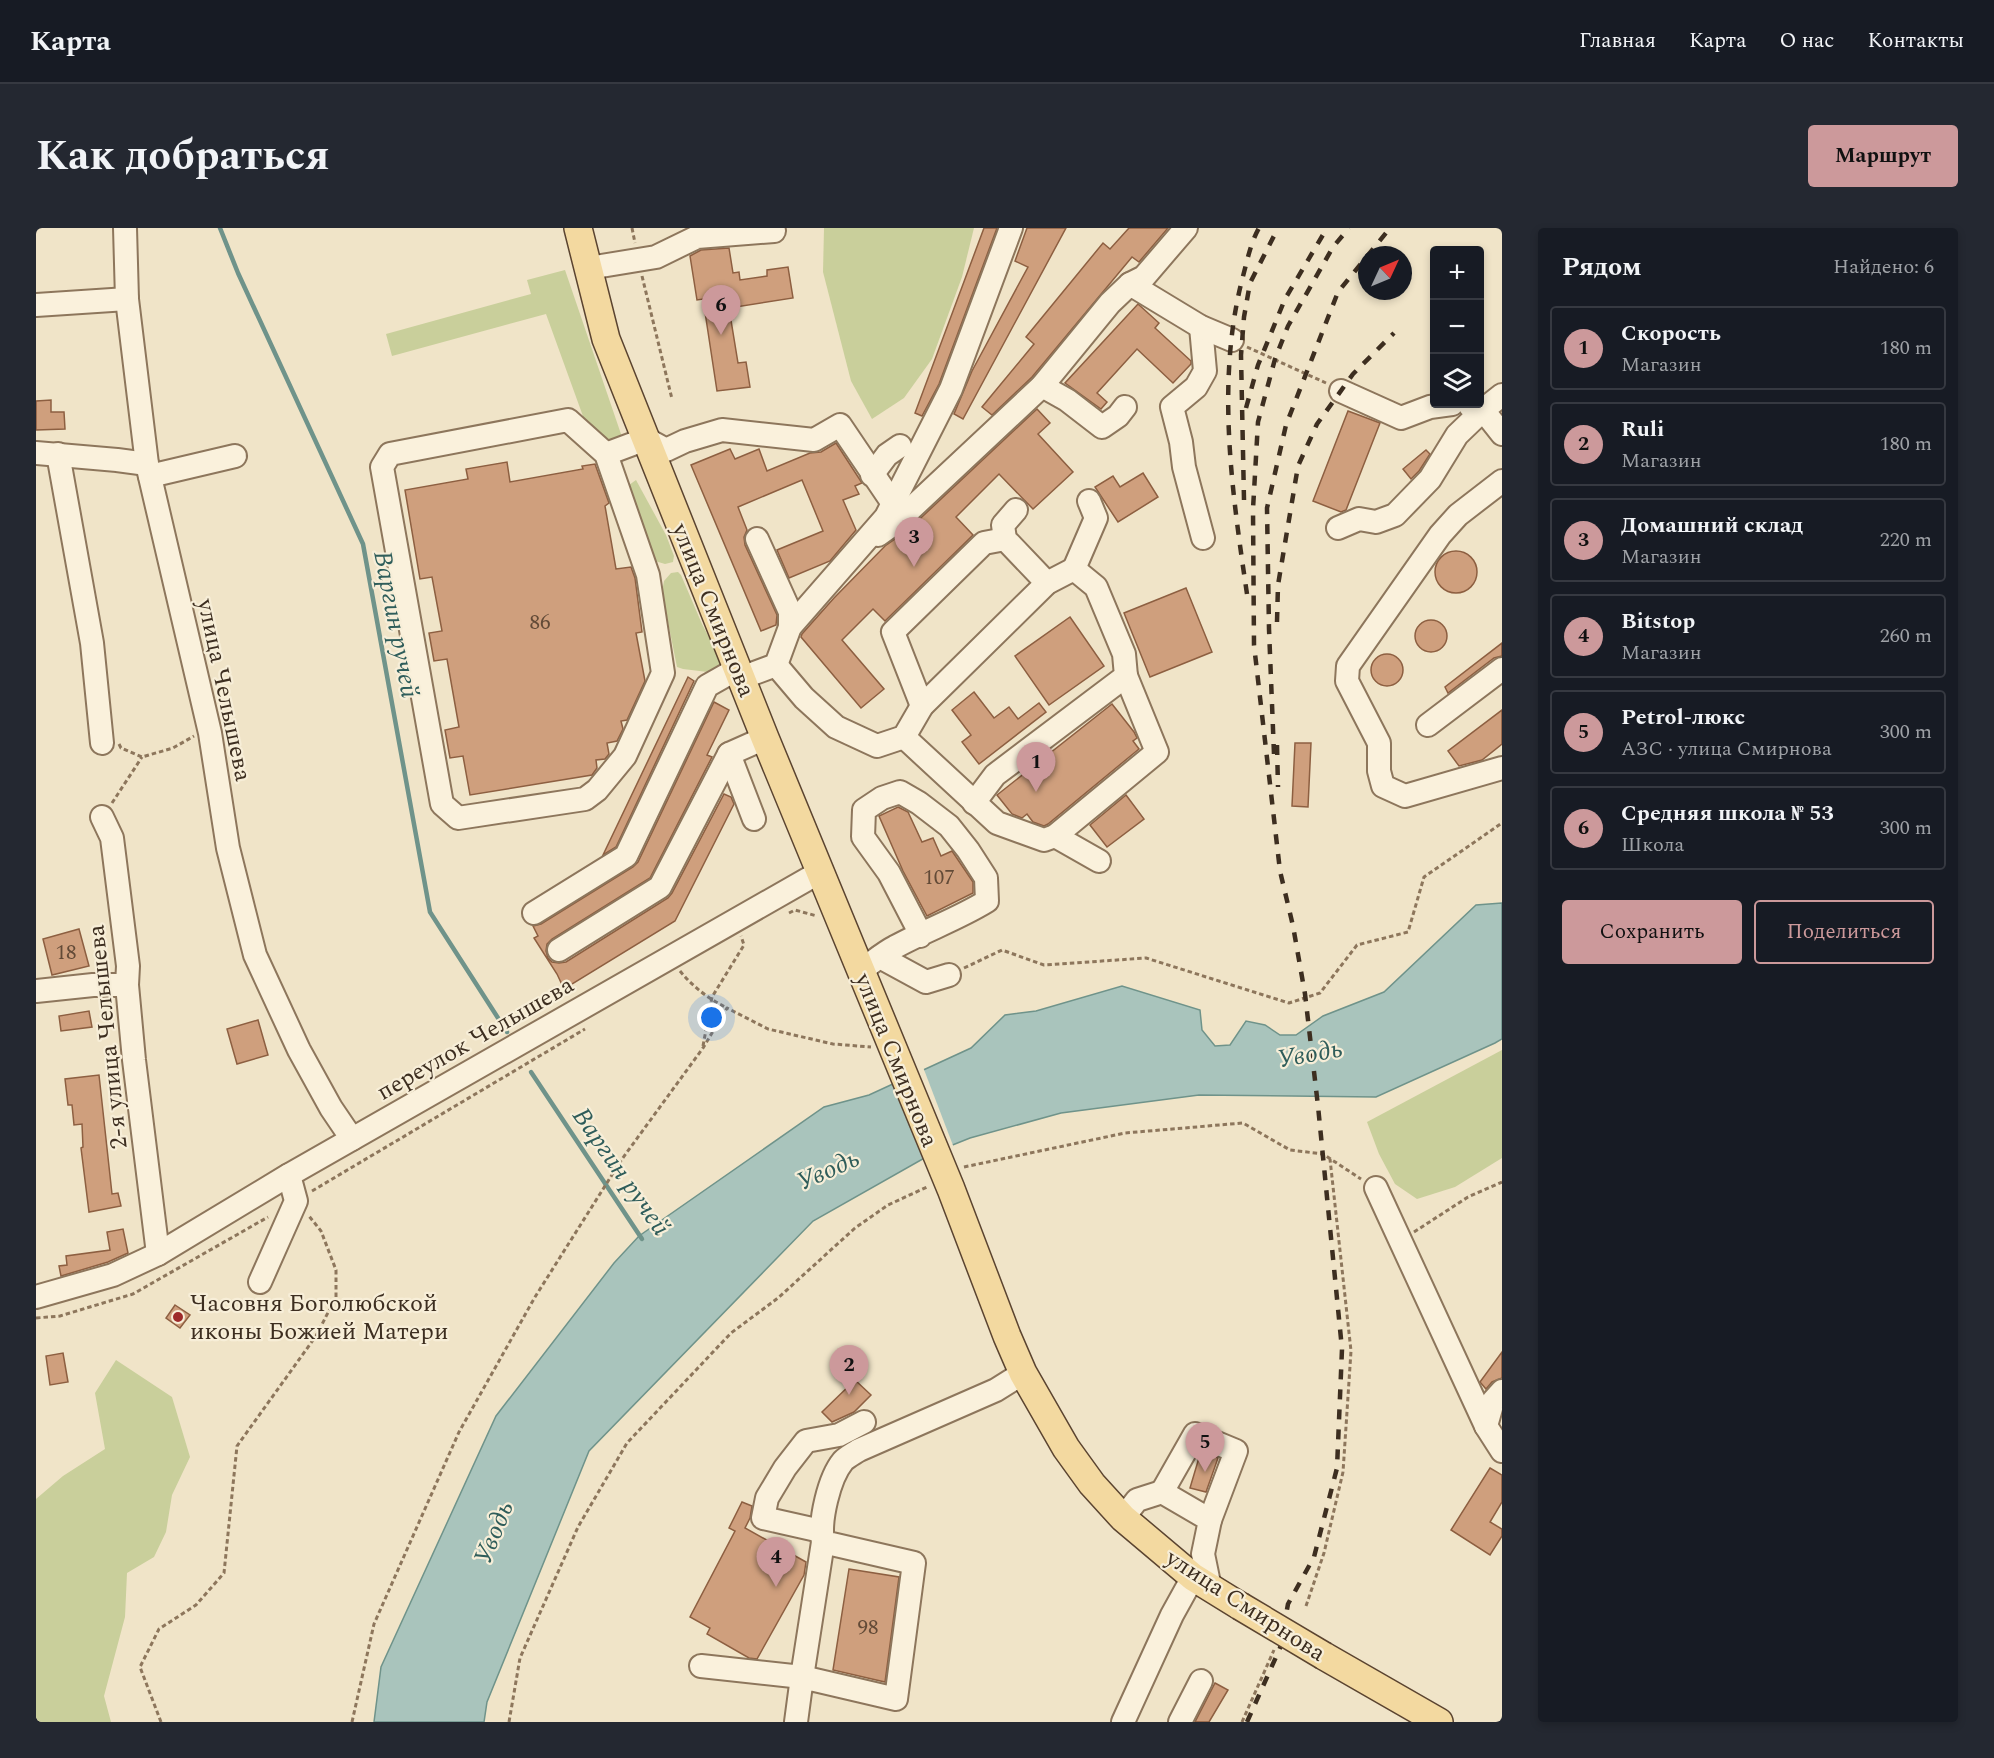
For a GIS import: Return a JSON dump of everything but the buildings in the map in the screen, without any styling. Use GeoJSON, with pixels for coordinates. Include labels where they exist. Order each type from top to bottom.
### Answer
{"type":"FeatureCollection","features":[{"type":"Feature","properties":{"kind":"main road","name":"улица Смирнова"},"geometry":{"type":"LineString","coordinates":[[578,228],[606,339],[820,872],[870,964],[886,1050],[947,1181],[1023,1373],[1066,1448],[1092,1484],[1122,1518],[1201,1583],[1439,1722]]}},
{"type":"Feature","properties":{"kind":"street","name":"улица Челышева"},"geometry":{"type":"LineString","coordinates":[[125,228],[127,299],[148,470],[210,733],[228,848],[255,955],[299,1050],[331,1108],[352,1139]]}},
{"type":"Feature","properties":{"kind":"street"},"geometry":{"type":"LineString","coordinates":[[790,627],[886,517],[951,389],[1011,228]]}},
{"type":"Feature","properties":{"kind":"street"},"geometry":{"type":"LineString","coordinates":[[860,548],[899,520],[1042,386],[1110,303],[1130,284],[1144,277],[1186,228]]}},
{"type":"Feature","properties":{"kind":"street"},"geometry":{"type":"LineString","coordinates":[[588,268],[656,257],[697,237],[774,231]]}},
{"type":"Feature","properties":{"kind":"street"},"geometry":{"type":"LineString","coordinates":[[1130,284],[1201,327],[1232,340]]}},
{"type":"Feature","properties":{"kind":"street"},"geometry":{"type":"LineString","coordinates":[[36,305],[127,299]]}},
{"type":"Feature","properties":{"kind":"street"},"geometry":{"type":"LineString","coordinates":[[1201,327],[1205,371],[1196,387],[1172,407],[1181,442],[1184,467],[1203,538]]}},
{"type":"Feature","properties":{"kind":"street"},"geometry":{"type":"LineString","coordinates":[[1042,386],[1067,400],[1102,427],[1118,416],[1125,407]]}},
{"type":"Feature","properties":{"kind":"street"},"geometry":{"type":"LineString","coordinates":[[1341,391],[1401,418],[1430,407]]}},
{"type":"Feature","properties":{"kind":"street"},"geometry":{"type":"LineString","coordinates":[[1338,528],[1359,519],[1376,522],[1395,515],[1431,479],[1457,435],[1502,395]]}},
{"type":"Feature","properties":{"kind":"street"},"geometry":{"type":"LineString","coordinates":[[1475,408],[1483,410],[1502,434]]}},
{"type":"Feature","properties":{"kind":"street"},"geometry":{"type":"LineString","coordinates":[[568,420],[606,454],[648,575],[663,673],[625,756],[597,790],[585,799],[458,818],[442,804],[382,467],[390,454],[568,420]]}},
{"type":"Feature","properties":{"kind":"street"},"geometry":{"type":"LineString","coordinates":[[606,454],[646,439],[666,450],[685,441],[722,430],[814,440],[840,425],[892,502]]}},
{"type":"Feature","properties":{"kind":"street"},"geometry":{"type":"LineString","coordinates":[[872,475],[888,455],[900,446]]}},
{"type":"Feature","properties":{"kind":"street"},"geometry":{"type":"LineString","coordinates":[[109,740],[92,643],[47,454],[117,459],[148,470],[235,456]]}},
{"type":"Feature","properties":{"kind":"street"},"geometry":{"type":"LineString","coordinates":[[1502,481],[1458,515],[1440,535],[1347,666],[1347,681],[1379,743],[1379,771],[1383,786],[1405,796],[1502,768]]}},
{"type":"Feature","properties":{"kind":"street"},"geometry":{"type":"LineString","coordinates":[[776,666],[804,698],[836,727],[877,746],[904,737],[922,706],[1047,583],[1074,568],[1096,518],[1089,501]]}},
{"type":"Feature","properties":{"kind":"street"},"geometry":{"type":"LineString","coordinates":[[1016,510],[1003,525],[1005,539],[1047,583]]}},
{"type":"Feature","properties":{"kind":"street"},"geometry":{"type":"LineString","coordinates":[[758,539],[790,612],[790,627],[776,666]]}},
{"type":"Feature","properties":{"kind":"street"},"geometry":{"type":"LineString","coordinates":[[922,706],[893,632],[984,543],[1005,539]]}},
{"type":"Feature","properties":{"kind":"street"},"geometry":{"type":"LineString","coordinates":[[904,737],[997,822],[1044,840],[1055,836],[1157,752],[1126,676],[1124,654],[1096,587],[1074,568]]}},
{"type":"Feature","properties":{"kind":"street"},"geometry":{"type":"LineString","coordinates":[[534,913],[626,856],[707,686],[726,674],[739,674],[776,666]]}},
{"type":"Feature","properties":{"kind":"street"},"geometry":{"type":"LineString","coordinates":[[1428,725],[1502,669]]}},
{"type":"Feature","properties":{"kind":"street"},"geometry":{"type":"LineString","coordinates":[[974,803],[996,775],[1126,676]]}},
{"type":"Feature","properties":{"kind":"street"},"geometry":{"type":"LineString","coordinates":[[559,950],[660,887],[729,754],[765,738]]}},
{"type":"Feature","properties":{"kind":"street"},"geometry":{"type":"LineString","coordinates":[[729,754],[753,819]]}},
{"type":"Feature","properties":{"kind":"street"},"geometry":{"type":"LineString","coordinates":[[870,964],[895,947],[920,936],[968,913],[987,901],[986,878],[949,826],[900,792],[882,798],[864,810],[863,837],[889,873],[920,936]]}},
{"type":"Feature","properties":{"kind":"street","name":"2-я улица Челышева"},"geometry":{"type":"LineString","coordinates":[[102,817],[112,838],[128,966],[127,985],[134,1060],[158,1254]]}},
{"type":"Feature","properties":{"kind":"street"},"geometry":{"type":"LineString","coordinates":[[1055,836],[1099,861]]}},
{"type":"Feature","properties":{"kind":"street","name":"переулок Челышева"},"geometry":{"type":"LineString","coordinates":[[36,1297],[113,1275],[158,1254],[352,1139],[670,957],[742,931],[820,872]]}},
{"type":"Feature","properties":{"kind":"street"},"geometry":{"type":"LineString","coordinates":[[870,964],[926,982],[949,975]]}},
{"type":"Feature","properties":{"kind":"street"},"geometry":{"type":"LineString","coordinates":[[36,991],[93,985],[127,985]]}},
{"type":"Feature","properties":{"kind":"street"},"geometry":{"type":"LineString","coordinates":[[260,1282],[296,1201],[289,1176]]}},
{"type":"Feature","properties":{"kind":"street"},"geometry":{"type":"LineString","coordinates":[[1376,1188],[1486,1426],[1502,1451]]}},
{"type":"Feature","properties":{"kind":"street"},"geometry":{"type":"LineString","coordinates":[[796,1722],[822,1536],[835,1473],[844,1459],[858,1450],[996,1390],[1023,1373]]}},
{"type":"Feature","properties":{"kind":"street"},"geometry":{"type":"LineString","coordinates":[[1486,1426],[1493,1401],[1502,1390]]}},
{"type":"Feature","properties":{"kind":"street"},"geometry":{"type":"LineString","coordinates":[[700,1666],[802,1677],[896,1699],[914,1563],[763,1518],[767,1498],[785,1468],[806,1441],[839,1435],[864,1422]]}},
{"type":"Feature","properties":{"kind":"street"},"geometry":{"type":"LineString","coordinates":[[1122,1518],[1137,1500],[1162,1492],[1196,1434],[1236,1451],[1210,1520],[1203,1554],[1201,1583],[1172,1615],[1123,1722]]}},
{"type":"Feature","properties":{"kind":"street"},"geometry":{"type":"LineString","coordinates":[[1162,1492],[1210,1520]]}},
{"type":"Feature","properties":{"kind":"street"},"geometry":{"type":"LineString","coordinates":[[1180,1722],[1201,1681]]}},
{"type":"Feature","properties":{"kind":"path"},"geometry":{"type":"LineString","coordinates":[[632,228],[672,399]]}},
{"type":"Feature","properties":{"kind":"path"},"geometry":{"type":"LineString","coordinates":[[1232,340],[1341,391]]}},
{"type":"Feature","properties":{"kind":"path"},"geometry":{"type":"LineString","coordinates":[[109,740],[142,757],[173,748],[192,736],[210,733]]}},
{"type":"Feature","properties":{"kind":"path"},"geometry":{"type":"LineString","coordinates":[[102,817],[142,757]]}},
{"type":"Feature","properties":{"kind":"path"},"geometry":{"type":"LineString","coordinates":[[949,975],[1002,950],[1044,965],[1146,958],[1290,1003],[1320,993],[1357,945],[1408,932],[1424,877],[1502,824]]}},
{"type":"Feature","properties":{"kind":"path"},"geometry":{"type":"LineString","coordinates":[[785,914],[795,910],[819,917]]}},
{"type":"Feature","properties":{"kind":"path"},"geometry":{"type":"LineString","coordinates":[[702,1048],[711,1000],[744,945],[742,931]]}},
{"type":"Feature","properties":{"kind":"path"},"geometry":{"type":"LineString","coordinates":[[670,957],[689,982],[711,1000],[768,1029],[833,1044],[886,1050]]}},
{"type":"Feature","properties":{"kind":"path"},"geometry":{"type":"LineString","coordinates":[[352,1722],[374,1624],[459,1432],[535,1297],[622,1159],[702,1048],[727,1008]]}},
{"type":"Feature","properties":{"kind":"path"},"geometry":{"type":"LineString","coordinates":[[36,1318],[60,1316],[133,1294],[296,1201],[592,1025]]}},
{"type":"Feature","properties":{"kind":"path"},"geometry":{"type":"LineString","coordinates":[[509,1722],[519,1658],[578,1527],[627,1443],[731,1333],[778,1298],[855,1228],[888,1206],[947,1181],[1125,1133],[1243,1123],[1290,1150],[1323,1154],[1376,1188]]}},
{"type":"Feature","properties":{"kind":"path"},"geometry":{"type":"LineString","coordinates":[[1306,1606],[1324,1553],[1343,1472],[1351,1351],[1330,1159]]}},
{"type":"Feature","properties":{"kind":"path"},"geometry":{"type":"LineString","coordinates":[[1400,1241],[1468,1197],[1502,1182]]}},
{"type":"Feature","properties":{"kind":"path"},"geometry":{"type":"LineString","coordinates":[[161,1722],[140,1667],[159,1629],[196,1605],[224,1572],[237,1446],[316,1336],[336,1297],[336,1270],[321,1231],[296,1201]]}},
{"type":"Feature","properties":{"kind":"path"},"geometry":{"type":"LineString","coordinates":[[1242,1722],[1276,1646],[1280,1648]]}},
{"type":"Feature","properties":{"kind":"green space"},"geometry":{"type":"Polygon","coordinates":[[[824,228],[974,228],[962,277],[932,359],[904,398],[872,419],[851,381],[823,272],[824,228]]]}},
{"type":"Feature","properties":{"kind":"green space"},"geometry":{"type":"Polygon","coordinates":[[[565,270],[622,437],[604,443],[584,419],[546,314],[392,356],[386,334],[531,294],[527,280],[565,270]]]}},
{"type":"Feature","properties":{"kind":"green space"},"geometry":{"type":"Polygon","coordinates":[[[636,480],[666,535],[674,556],[673,562],[665,564],[655,561],[626,498],[629,485],[636,480]]]}},
{"type":"Feature","properties":{"kind":"green space"},"geometry":{"type":"Polygon","coordinates":[[[678,572],[726,670],[724,674],[677,667],[662,592],[664,581],[671,573],[678,572]]]}},
{"type":"Feature","properties":{"kind":"green space"},"geometry":{"type":"Polygon","coordinates":[[[1502,1050],[1502,1158],[1455,1187],[1417,1199],[1395,1184],[1379,1154],[1367,1122],[1502,1050]]]}},
{"type":"Feature","properties":{"kind":"green space"},"geometry":{"type":"Polygon","coordinates":[[[116,1360],[172,1397],[190,1457],[172,1495],[166,1532],[154,1557],[127,1573],[125,1617],[104,1696],[111,1722],[36,1722],[36,1499],[63,1476],[105,1449],[95,1393],[116,1360]]]}},
{"type":"Feature","properties":{"kind":"water","name":"Уводь"},"geometry":{"type":"Polygon","coordinates":[[[1502,903],[1502,1039],[1495,1043],[1376,1097],[1199,1095],[1061,1113],[970,1138],[935,1152],[813,1221],[589,1451],[487,1702],[484,1722],[374,1722],[381,1667],[496,1416],[614,1263],[639,1236],[824,1107],[869,1095],[971,1048],[1005,1015],[1036,1011],[1122,986],[1200,1010],[1202,1030],[1215,1046],[1230,1045],[1246,1021],[1265,1025],[1280,1035],[1296,1035],[1323,1016],[1384,992],[1476,905],[1502,903]]]}},
{"type":"Feature","properties":{"kind":"pier"},"geometry":{"type":"Polygon","coordinates":[[[923,1067],[954,1148],[936,1154],[893,1081],[923,1067]]]}},
{"type":"Feature","properties":{"kind":"waterway","name":"Варгин ручей"},"geometry":{"type":"LineString","coordinates":[[220,228],[238,273],[363,544],[430,912],[507,1032]]}},
{"type":"Feature","properties":{"kind":"waterway","name":"Варгин ручей"},"geometry":{"type":"LineString","coordinates":[[531,1072],[642,1239]]}},
{"type":"Feature","properties":{"kind":"railway"},"geometry":{"type":"LineString","coordinates":[[1247,594],[1232,477],[1228,397],[1234,319],[1249,253],[1259,228]]}},
{"type":"Feature","properties":{"kind":"railway"},"geometry":{"type":"LineString","coordinates":[[1244,500],[1241,355],[1244,317],[1250,283],[1278,228]]}},
{"type":"Feature","properties":{"kind":"railway"},"geometry":{"type":"LineString","coordinates":[[1246,408],[1258,365],[1285,299],[1327,228]]}},
{"type":"Feature","properties":{"kind":"railway"},"geometry":{"type":"LineString","coordinates":[[1247,1722],[1280,1648],[1288,1604],[1314,1557],[1337,1468],[1342,1349],[1305,994],[1280,871],[1254,645],[1253,509],[1258,422],[1275,359],[1288,326],[1333,247],[1349,228]]}},
{"type":"Feature","properties":{"kind":"railway"},"geometry":{"type":"LineString","coordinates":[[1274,754],[1267,508],[1286,425],[1338,292],[1390,228]]}},
{"type":"Feature","properties":{"kind":"railway"},"geometry":{"type":"LineString","coordinates":[[1277,622],[1278,585],[1298,466],[1317,424],[1353,374],[1394,333]]}},
{"type":"Feature","properties":{"kind":"railway"},"geometry":{"type":"LineString","coordinates":[[1277,745],[1278,787]]}},
{"type":"Feature","properties":{"kind":"place","name":"Средняя школа № 53"},"geometry":{"type":"Point","coordinates":[721,335]}},
{"type":"Feature","properties":{"kind":"place","name":"Домашний склад"},"geometry":{"type":"Point","coordinates":[914,567]}},
{"type":"Feature","properties":{"kind":"place","name":"Скорость"},"geometry":{"type":"Point","coordinates":[1036,792]}},
{"type":"Feature","properties":{"kind":"place","name":"Часовня Боголюбской иконы Божией Матери"},"geometry":{"type":"Point","coordinates":[178,1317]}},
{"type":"Feature","properties":{"kind":"place","name":"Ruli"},"geometry":{"type":"Point","coordinates":[849,1395]}},
{"type":"Feature","properties":{"kind":"place","name":"Petrol-люкс"},"geometry":{"type":"Point","coordinates":[1205,1472]}},
{"type":"Feature","properties":{"kind":"place","name":"Bitstop"},"geometry":{"type":"Point","coordinates":[776,1587]}}]}
